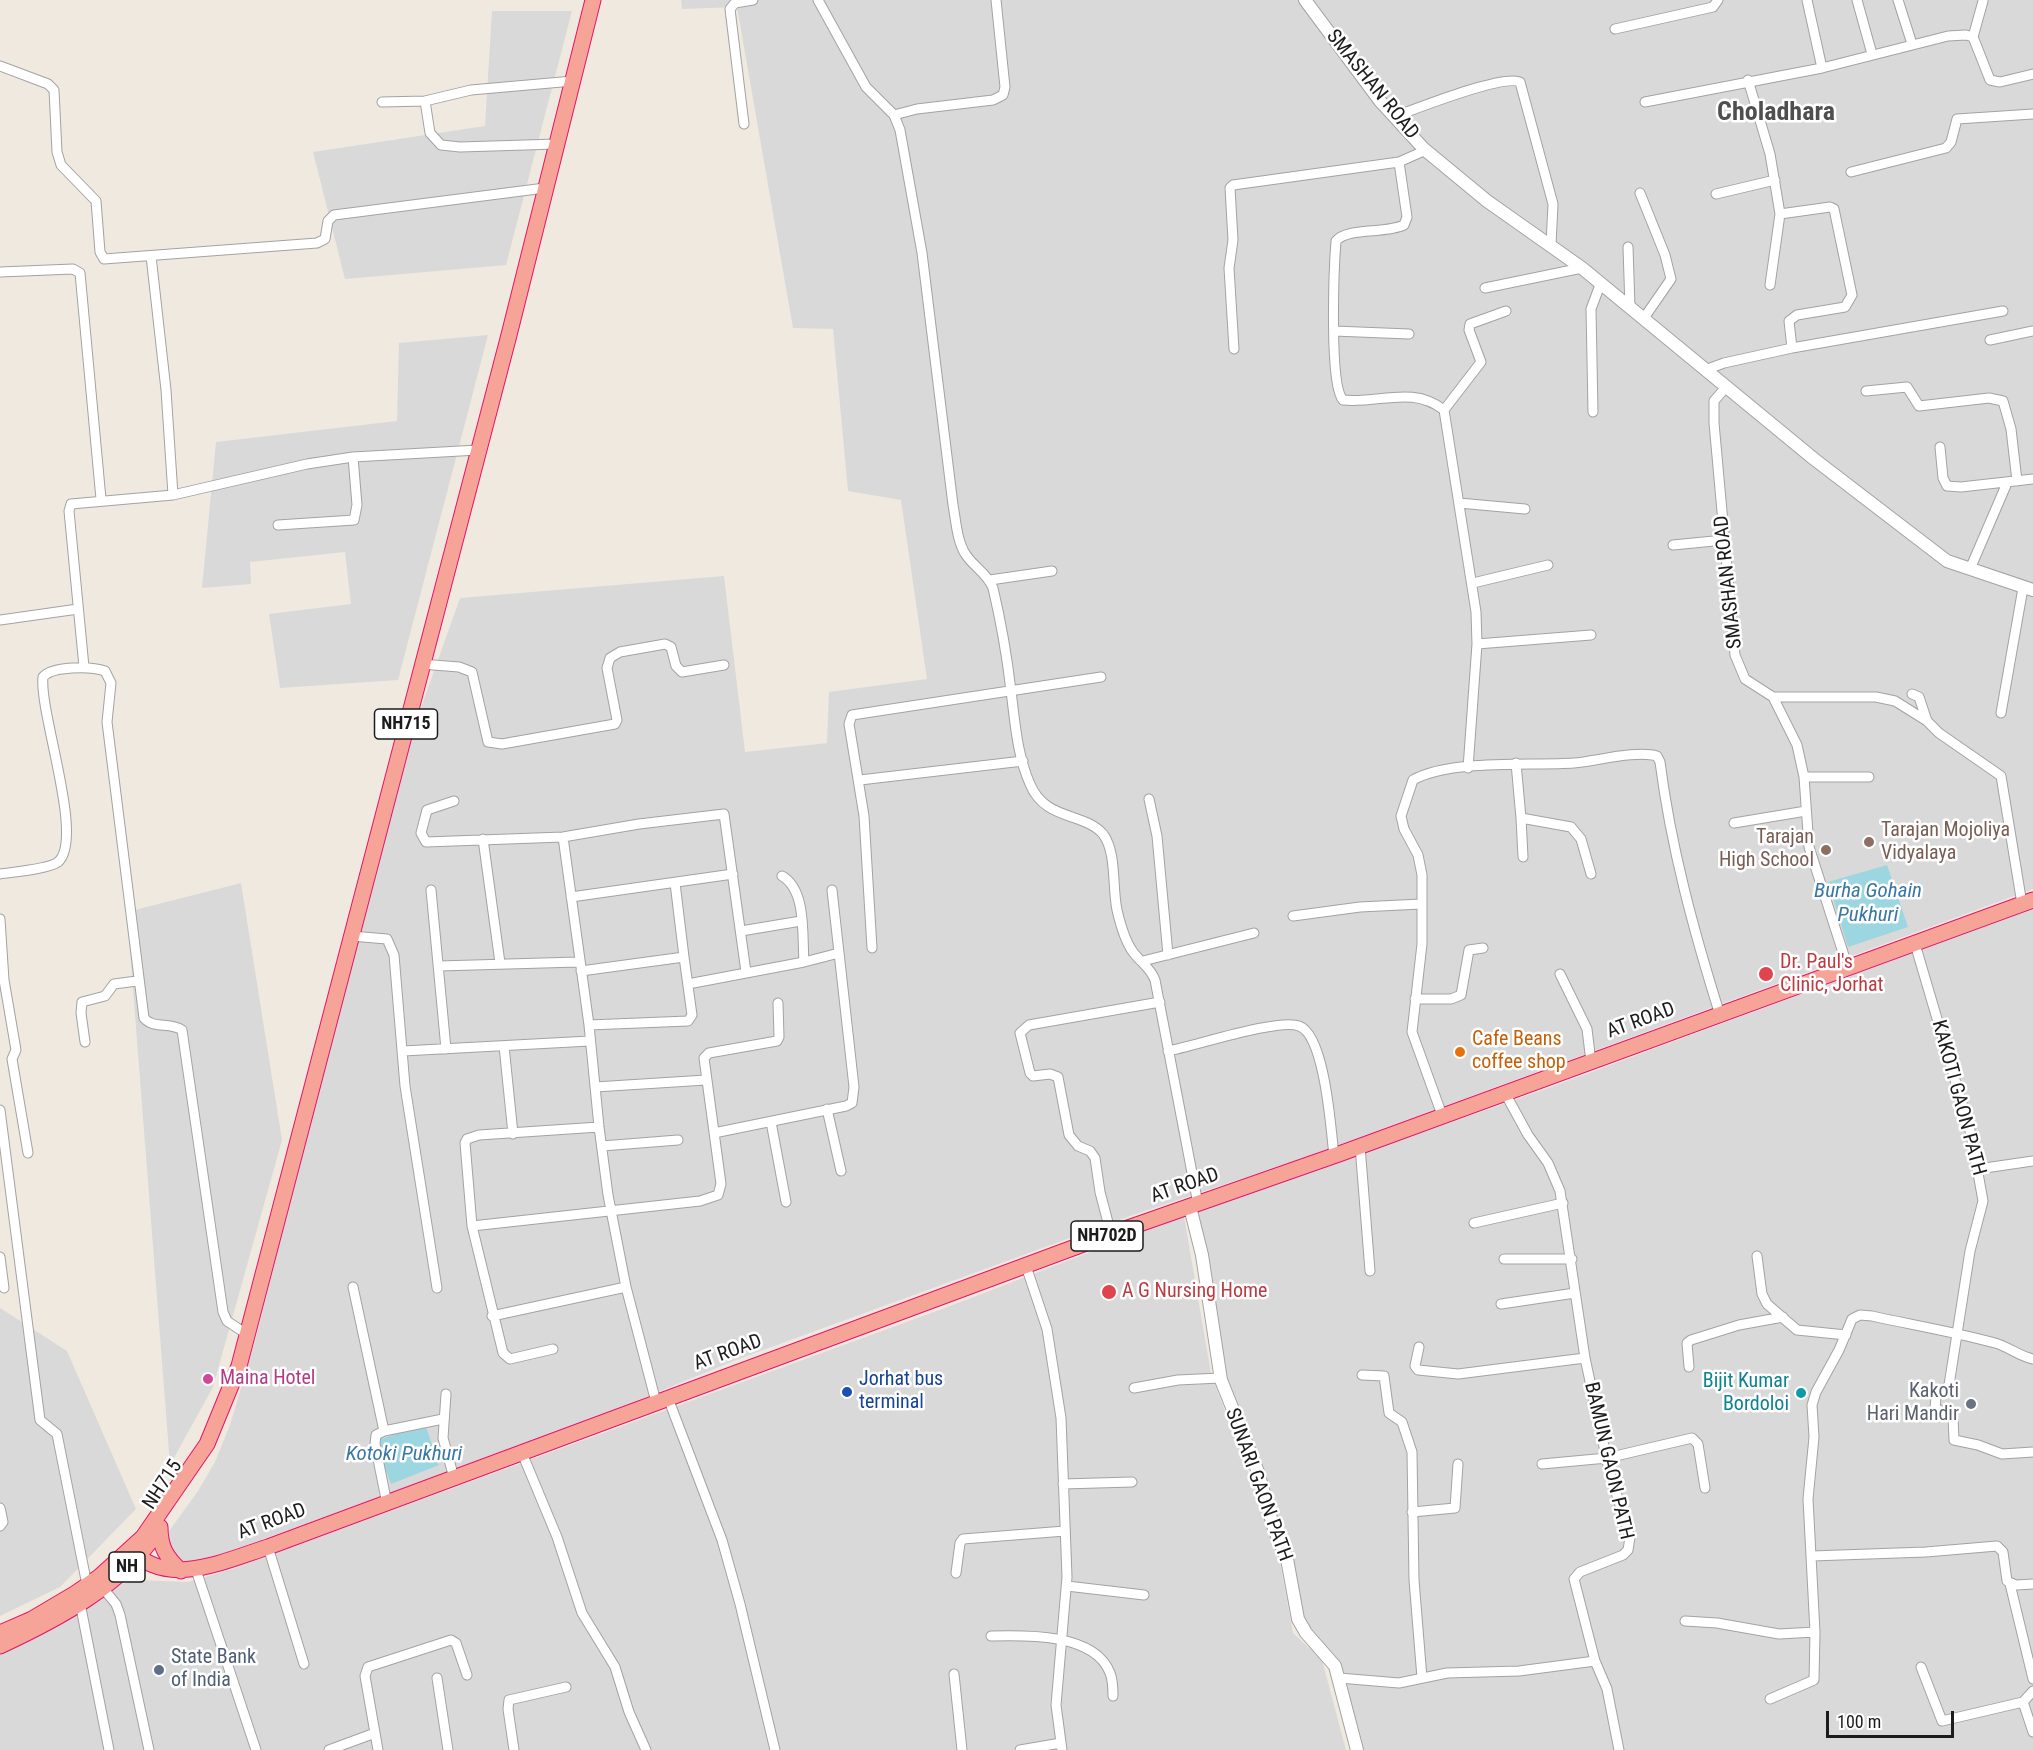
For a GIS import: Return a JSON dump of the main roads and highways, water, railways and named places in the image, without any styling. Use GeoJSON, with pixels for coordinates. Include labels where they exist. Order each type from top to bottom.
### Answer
{"type":"FeatureCollection","features":[{"type":"Feature","properties":{"kind":"highway","name":"NH715"},"geometry":{"type":"LineString","coordinates":[[0,1646],[35,1630],[80,1603],[108,1583],[137,1553],[160,1527],[200,1470],[207,1444],[230,1392],[248,1335],[593,0]]}},
{"type":"Feature","properties":{"kind":"highway","name":"AT ROAD"},"geometry":{"type":"LineString","coordinates":[[137,1553],[155,1566],[189,1570],[268,1547],[1111,1234],[1334,1156],[1442,1114],[1591,1062],[2027,902]]}},
{"type":"Feature","properties":{"kind":"highway","name":"NH715"},"geometry":{"type":"LineString","coordinates":[[0,1633],[32,1620],[137,1553],[207,1444]]}},
{"type":"Feature","properties":{"kind":"highway"},"geometry":{"type":"LineString","coordinates":[[160,1527],[161,1546],[170,1561],[189,1570]]}},
{"type":"Feature","properties":{"kind":"highway"},"geometry":{"type":"LineString","coordinates":[[108,1583],[150,1571],[189,1570]]}},
{"type":"Feature","properties":{"kind":"water","name":"Burha Gohain Pukhuri"},"geometry":{"type":"Polygon","coordinates":[[[1887,865],[1908,927],[1848,947],[1828,882],[1887,865]]]}},
{"type":"Feature","properties":{"kind":"water","name":"Kotoki Pukhuri"},"geometry":{"type":"Polygon","coordinates":[[[425,1424],[439,1465],[391,1484],[375,1441],[425,1424]]]}},
{"type":"Feature","properties":{"kind":"place","name":"Tarajan Mojoliya Vidyalaya"},"geometry":{"type":"Point","coordinates":[1869,842]}},
{"type":"Feature","properties":{"kind":"place","name":"Tarajan High School"},"geometry":{"type":"Point","coordinates":[1826,850]}},
{"type":"Feature","properties":{"kind":"place","name":"Dr. Paul's Clinic, Jorhat"},"geometry":{"type":"Point","coordinates":[1766,974]}},
{"type":"Feature","properties":{"kind":"place","name":"Cafe Beans coffee shop"},"geometry":{"type":"Point","coordinates":[1460,1052]}},
{"type":"Feature","properties":{"kind":"place","name":"A G Nursing Home"},"geometry":{"type":"Point","coordinates":[1109,1292]}},
{"type":"Feature","properties":{"kind":"place","name":"Maina Hotel"},"geometry":{"type":"Point","coordinates":[208,1379]}},
{"type":"Feature","properties":{"kind":"place","name":"Jorhat bus terminal"},"geometry":{"type":"Point","coordinates":[847,1392]}},
{"type":"Feature","properties":{"kind":"place","name":"Bijit Kumar Bordoloi"},"geometry":{"type":"Point","coordinates":[1801,1393]}},
{"type":"Feature","properties":{"kind":"place","name":"Kakoti Hari Mandir"},"geometry":{"type":"Point","coordinates":[1971,1404]}},
{"type":"Feature","properties":{"kind":"place","name":"State Bank of India"},"geometry":{"type":"Point","coordinates":[159,1670]}},
{"type":"Feature","properties":{"kind":"district","name":"Choladhara"},"geometry":{"type":"Point","coordinates":[1776,113]}}]}
